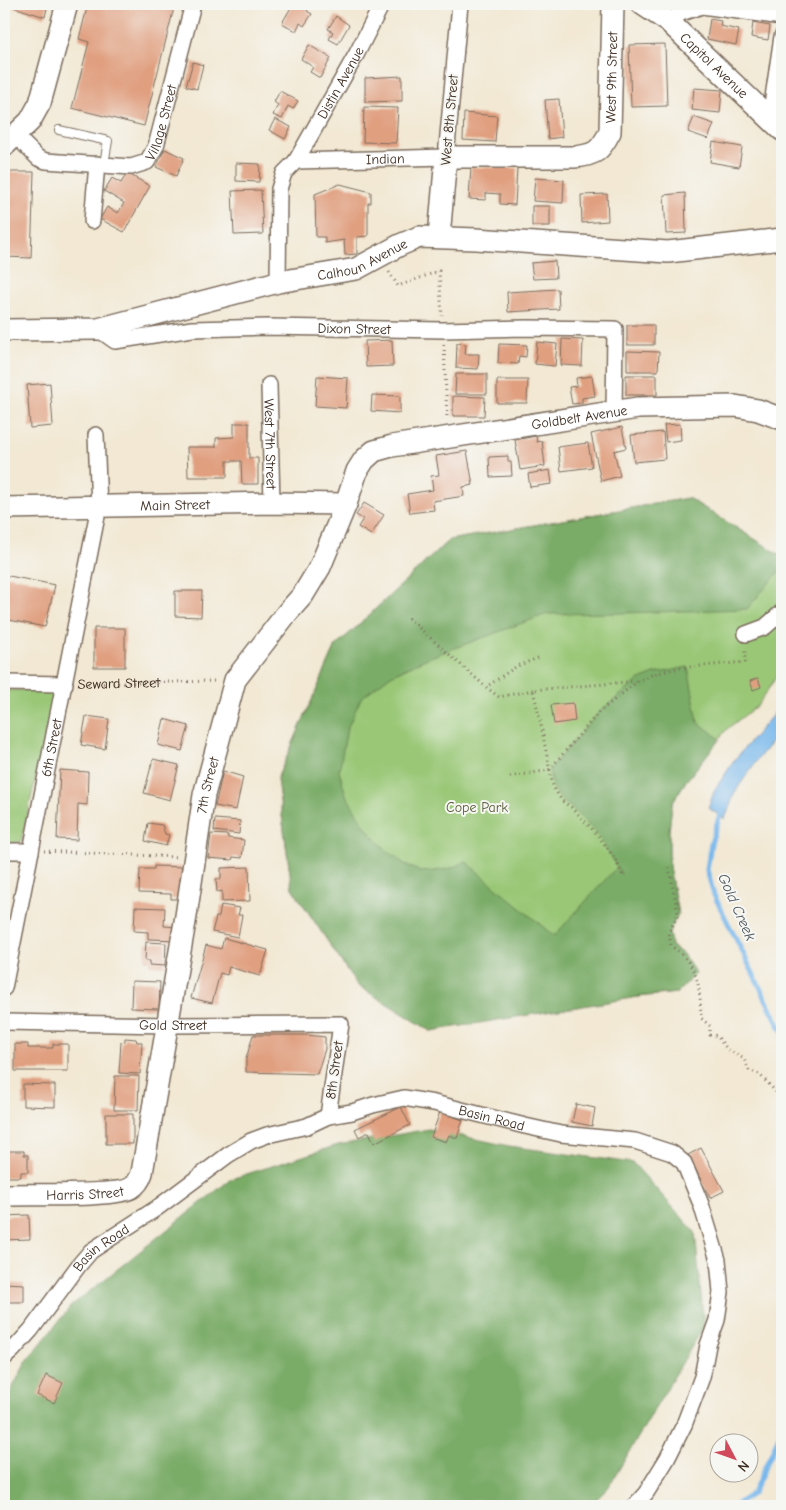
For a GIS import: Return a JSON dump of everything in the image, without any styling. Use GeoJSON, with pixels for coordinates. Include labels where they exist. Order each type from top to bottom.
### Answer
{"type":"FeatureCollection","features":[{"type":"Feature","properties":{"kind":"street"},"geometry":{"type":"LineString","coordinates":[[10,141],[30,121],[40,103],[67,4]]}},
{"type":"Feature","properties":{"kind":"street","name":"Village Street"},"geometry":{"type":"LineString","coordinates":[[10,141],[46,161],[131,167],[146,162],[156,146],[193,4]]}},
{"type":"Feature","properties":{"kind":"street","name":"Distin Avenue"},"geometry":{"type":"LineString","coordinates":[[296,161],[356,55],[382,4]]}},
{"type":"Feature","properties":{"kind":"street","name":"West 8th Street"},"geometry":{"type":"LineString","coordinates":[[439,237],[460,4]]}},
{"type":"Feature","properties":{"kind":"street","name":"West 9th Street"},"geometry":{"type":"LineString","coordinates":[[601,149],[610,132],[613,4]]}},
{"type":"Feature","properties":{"kind":"street","name":"Capitol Avenue"},"geometry":{"type":"LineString","coordinates":[[642,4],[669,22],[776,124]]}},
{"type":"Feature","properties":{"kind":"street"},"geometry":{"type":"LineString","coordinates":[[669,22],[681,13],[702,6],[782,18]]}},
{"type":"Feature","properties":{"kind":"street"},"geometry":{"type":"LineString","coordinates":[[776,124],[782,36]]}},
{"type":"Feature","properties":{"kind":"street","name":"Indian"},"geometry":{"type":"LineString","coordinates":[[296,161],[446,157],[574,157],[587,156],[601,149]]}},
{"type":"Feature","properties":{"kind":"street"},"geometry":{"type":"LineString","coordinates":[[278,282],[279,189],[284,173],[296,161]]}},
{"type":"Feature","properties":{"kind":"street"},"geometry":{"type":"LineString","coordinates":[[92,221],[101,164]]}},
{"type":"Feature","properties":{"kind":"street","name":"Calhoun Avenue"},"geometry":{"type":"LineString","coordinates":[[4,330],[98,329],[278,282],[356,269],[419,237],[668,252],[778,243]]}},
{"type":"Feature","properties":{"kind":"street","name":"Dixon Street"},"geometry":{"type":"LineString","coordinates":[[98,329],[116,341],[192,329],[268,327],[443,330],[527,328],[615,329],[614,412]]}},
{"type":"Feature","properties":{"kind":"street","name":"West 7th Street"},"geometry":{"type":"LineString","coordinates":[[269,385],[272,503]]}},
{"type":"Feature","properties":{"kind":"street","name":"Goldbelt Avenue"},"geometry":{"type":"LineString","coordinates":[[374,451],[448,437],[638,408],[735,406],[758,410],[782,419]]}},
{"type":"Feature","properties":{"kind":"street","name":"6th Street"},"geometry":{"type":"LineString","coordinates":[[4,988],[99,506],[96,435]]}},
{"type":"Feature","properties":{"kind":"street","name":"7th Street"},"geometry":{"type":"LineString","coordinates":[[145,1159],[186,916],[204,794],[234,680],[287,613],[304,595],[320,567],[346,504],[356,471],[374,451]]}},
{"type":"Feature","properties":{"kind":"street","name":"Main Street"},"geometry":{"type":"LineString","coordinates":[[4,508],[272,503],[346,504]]}},
{"type":"Feature","properties":{"kind":"street"},"geometry":{"type":"LineString","coordinates":[[746,640],[782,612]]}},
{"type":"Feature","properties":{"kind":"street","name":"Seward Street"},"geometry":{"type":"LineString","coordinates":[[4,683],[65,684]]}},
{"type":"Feature","properties":{"kind":"street"},"geometry":{"type":"LineString","coordinates":[[4,851],[31,850]]}},
{"type":"Feature","properties":{"kind":"street","name":"Gold Street"},"geometry":{"type":"LineString","coordinates":[[4,1022],[168,1025],[341,1024]]}},
{"type":"Feature","properties":{"kind":"street","name":"8th Street"},"geometry":{"type":"LineString","coordinates":[[328,1116],[341,1024]]}},
{"type":"Feature","properties":{"kind":"street","name":"Basin Road"},"geometry":{"type":"LineString","coordinates":[[9,1354],[31,1330],[91,1251],[120,1233],[228,1155],[251,1141],[267,1135],[307,1126],[328,1116],[352,1112],[404,1098],[434,1103],[561,1134],[635,1141],[672,1153],[684,1163],[702,1204],[718,1260],[722,1292],[702,1376],[684,1425],[668,1459],[646,1493],[634,1506]]}},
{"type":"Feature","properties":{"kind":"street","name":"Harris Street"},"geometry":{"type":"LineString","coordinates":[[4,1195],[110,1193],[130,1190],[139,1181],[145,1159]]}},
{"type":"Feature","properties":{"kind":"lane"},"geometry":{"type":"LineString","coordinates":[[59,130],[108,141],[101,164]]}},
{"type":"Feature","properties":{"kind":"path"},"geometry":{"type":"LineString","coordinates":[[379,256],[398,286],[439,271],[448,437]]}},
{"type":"Feature","properties":{"kind":"path"},"geometry":{"type":"LineString","coordinates":[[408,618],[486,687],[500,697],[533,690],[638,681]]}},
{"type":"Feature","properties":{"kind":"path"},"geometry":{"type":"LineString","coordinates":[[510,777],[549,770],[599,712],[638,681],[654,674],[679,668],[745,662],[746,640]]}},
{"type":"Feature","properties":{"kind":"path"},"geometry":{"type":"LineString","coordinates":[[486,687],[517,666],[538,658]]}},
{"type":"Feature","properties":{"kind":"path","name":"Seward Street"},"geometry":{"type":"LineString","coordinates":[[65,684],[234,680]]}},
{"type":"Feature","properties":{"kind":"path"},"geometry":{"type":"LineString","coordinates":[[533,690],[552,787],[562,801],[571,807],[597,834],[616,860],[622,875]]}},
{"type":"Feature","properties":{"kind":"path"},"geometry":{"type":"LineString","coordinates":[[31,850],[194,858]]}},
{"type":"Feature","properties":{"kind":"path"},"geometry":{"type":"LineString","coordinates":[[669,867],[678,914],[669,932],[672,946],[683,954],[696,974],[700,992],[701,1018],[710,1026],[710,1035],[717,1036],[727,1049],[744,1059],[749,1070],[759,1074],[778,1094],[782,1111]]}},
{"type":"Feature","properties":{"kind":"green space","name":"Cope Park"},"geometry":{"type":"Polygon","coordinates":[[[688,498],[782,556],[782,668],[758,705],[727,729],[686,781],[672,803],[669,831],[669,867],[678,914],[669,932],[671,946],[683,954],[696,974],[677,993],[562,1005],[431,1031],[357,985],[292,888],[277,779],[336,646],[449,540],[688,498]]]}},
{"type":"Feature","properties":{"kind":"green space","name":"Cope Park"},"geometry":{"type":"Polygon","coordinates":[[[688,498],[782,556],[782,568],[747,609],[547,614],[425,659],[391,675],[361,698],[347,729],[339,771],[346,795],[361,820],[372,835],[403,863],[420,872],[451,868],[465,861],[554,936],[615,869],[621,874],[597,834],[571,807],[562,801],[553,787],[549,770],[599,712],[638,681],[654,674],[688,667],[698,722],[720,739],[686,781],[672,803],[669,831],[669,867],[678,914],[669,932],[671,946],[683,954],[696,974],[677,993],[644,996],[431,1031],[357,985],[292,888],[277,779],[336,646],[449,540],[688,498]]]}},
{"type":"Feature","properties":{"kind":"green space"},"geometry":{"type":"Polygon","coordinates":[[[4,690],[56,690],[21,842],[4,843],[4,690]]]}},
{"type":"Feature","properties":{"kind":"green space"},"geometry":{"type":"Polygon","coordinates":[[[429,1129],[509,1146],[633,1163],[695,1232],[704,1326],[608,1488],[590,1506],[4,1506],[4,1404],[26,1362],[71,1306],[231,1179],[338,1145],[429,1129]]]}},
{"type":"Feature","properties":{"kind":"water"},"geometry":{"type":"Polygon","coordinates":[[[782,704],[782,729],[757,760],[735,792],[725,819],[708,808],[715,789],[736,758],[782,704]]]}},
{"type":"Feature","properties":{"kind":"building"},"geometry":{"type":"Polygon","coordinates":[[[4,4],[48,4],[45,17],[4,4]]]}},
{"type":"Feature","properties":{"kind":"building"},"geometry":{"type":"Polygon","coordinates":[[[88,4],[156,4],[174,8],[144,126],[72,108],[89,42],[79,39],[88,4]]]}},
{"type":"Feature","properties":{"kind":"building"},"geometry":{"type":"Polygon","coordinates":[[[293,4],[311,4],[307,11],[312,14],[304,26],[300,23],[296,31],[282,23],[293,4]]]}},
{"type":"Feature","properties":{"kind":"building"},"geometry":{"type":"Polygon","coordinates":[[[336,16],[349,25],[338,44],[329,39],[333,32],[328,29],[336,16]]]}},
{"type":"Feature","properties":{"kind":"building"},"geometry":{"type":"Polygon","coordinates":[[[710,19],[721,21],[720,26],[739,30],[736,45],[707,39],[710,19]]]}},
{"type":"Feature","properties":{"kind":"building"},"geometry":{"type":"Polygon","coordinates":[[[753,23],[770,26],[768,40],[751,37],[753,23]]]}},
{"type":"Feature","properties":{"kind":"building"},"geometry":{"type":"Polygon","coordinates":[[[665,44],[667,106],[631,107],[629,45],[665,44]]]}},
{"type":"Feature","properties":{"kind":"building"},"geometry":{"type":"Polygon","coordinates":[[[309,45],[331,58],[320,78],[310,72],[313,67],[301,59],[309,45]]]}},
{"type":"Feature","properties":{"kind":"building"},"geometry":{"type":"Polygon","coordinates":[[[193,62],[203,65],[197,89],[186,86],[193,62]]]}},
{"type":"Feature","properties":{"kind":"building"},"geometry":{"type":"Polygon","coordinates":[[[402,76],[402,101],[365,102],[365,78],[402,76]]]}},
{"type":"Feature","properties":{"kind":"building"},"geometry":{"type":"Polygon","coordinates":[[[694,88],[722,90],[720,113],[692,110],[694,88]]]}},
{"type":"Feature","properties":{"kind":"building"},"geometry":{"type":"Polygon","coordinates":[[[280,91],[298,101],[293,109],[288,106],[282,119],[273,115],[278,105],[274,102],[280,91]]]}},
{"type":"Feature","properties":{"kind":"building"},"geometry":{"type":"Polygon","coordinates":[[[559,99],[562,137],[548,139],[545,100],[559,99]]]}},
{"type":"Feature","properties":{"kind":"building"},"geometry":{"type":"Polygon","coordinates":[[[364,107],[398,108],[396,143],[363,142],[364,107]]]}},
{"type":"Feature","properties":{"kind":"building"},"geometry":{"type":"Polygon","coordinates":[[[464,113],[497,116],[495,142],[463,140],[464,113]]]}},
{"type":"Feature","properties":{"kind":"building"},"geometry":{"type":"Polygon","coordinates":[[[694,117],[714,124],[708,139],[688,132],[694,117]]]}},
{"type":"Feature","properties":{"kind":"building"},"geometry":{"type":"Polygon","coordinates":[[[275,119],[291,127],[285,139],[269,130],[275,119]]]}},
{"type":"Feature","properties":{"kind":"building"},"geometry":{"type":"Polygon","coordinates":[[[713,142],[742,147],[739,167],[710,162],[713,142]]]}},
{"type":"Feature","properties":{"kind":"building"},"geometry":{"type":"Polygon","coordinates":[[[165,149],[184,158],[176,176],[156,167],[165,149]]]}},
{"type":"Feature","properties":{"kind":"building"},"geometry":{"type":"Polygon","coordinates":[[[236,163],[260,164],[259,182],[236,181],[236,163]]]}},
{"type":"Feature","properties":{"kind":"building"},"geometry":{"type":"Polygon","coordinates":[[[471,167],[517,168],[515,205],[500,204],[500,194],[486,193],[486,200],[469,199],[471,167]]]}},
{"type":"Feature","properties":{"kind":"building"},"geometry":{"type":"Polygon","coordinates":[[[4,172],[34,172],[31,258],[4,257],[4,172]]]}},
{"type":"Feature","properties":{"kind":"building"},"geometry":{"type":"Polygon","coordinates":[[[127,173],[150,186],[124,232],[100,219],[107,207],[118,213],[124,203],[104,191],[112,178],[121,183],[127,173]]]}},
{"type":"Feature","properties":{"kind":"building"},"geometry":{"type":"Polygon","coordinates":[[[535,178],[564,180],[563,203],[533,201],[535,178]]]}},
{"type":"Feature","properties":{"kind":"building"},"geometry":{"type":"Polygon","coordinates":[[[340,184],[371,192],[371,203],[368,203],[368,236],[357,237],[357,254],[345,255],[344,240],[325,243],[325,237],[316,237],[315,194],[340,184]]]}},
{"type":"Feature","properties":{"kind":"building"},"geometry":{"type":"Polygon","coordinates":[[[261,190],[263,234],[234,235],[232,191],[261,190]]]}},
{"type":"Feature","properties":{"kind":"building"},"geometry":{"type":"Polygon","coordinates":[[[685,193],[686,233],[666,234],[664,195],[685,193]]]}},
{"type":"Feature","properties":{"kind":"building"},"geometry":{"type":"Polygon","coordinates":[[[607,194],[608,221],[582,223],[581,195],[607,194]]]}},
{"type":"Feature","properties":{"kind":"building"},"geometry":{"type":"Polygon","coordinates":[[[532,206],[550,206],[550,226],[532,226],[532,206]]]}},
{"type":"Feature","properties":{"kind":"building"},"geometry":{"type":"Polygon","coordinates":[[[555,261],[556,278],[533,279],[531,263],[555,261]]]}},
{"type":"Feature","properties":{"kind":"building"},"geometry":{"type":"Polygon","coordinates":[[[558,289],[559,309],[508,312],[507,292],[558,289]]]}},
{"type":"Feature","properties":{"kind":"building"},"geometry":{"type":"Polygon","coordinates":[[[627,325],[654,325],[654,345],[627,345],[627,325]]]}},
{"type":"Feature","properties":{"kind":"building"},"geometry":{"type":"Polygon","coordinates":[[[562,339],[583,340],[582,366],[561,365],[562,339]]]}},
{"type":"Feature","properties":{"kind":"building"},"geometry":{"type":"Polygon","coordinates":[[[392,340],[393,366],[366,367],[365,341],[392,340]]]}},
{"type":"Feature","properties":{"kind":"building"},"geometry":{"type":"Polygon","coordinates":[[[537,342],[557,344],[555,366],[535,364],[537,342]]]}},
{"type":"Feature","properties":{"kind":"building"},"geometry":{"type":"Polygon","coordinates":[[[457,343],[466,344],[465,354],[479,354],[478,369],[456,368],[457,343]]]}},
{"type":"Feature","properties":{"kind":"building"},"geometry":{"type":"Polygon","coordinates":[[[499,344],[527,345],[526,357],[519,356],[518,364],[498,363],[499,344]]]}},
{"type":"Feature","properties":{"kind":"building"},"geometry":{"type":"Polygon","coordinates":[[[627,351],[659,352],[658,371],[627,371],[627,351]]]}},
{"type":"Feature","properties":{"kind":"building"},"geometry":{"type":"Polygon","coordinates":[[[456,374],[487,374],[487,394],[455,394],[456,374]]]}},
{"type":"Feature","properties":{"kind":"building"},"geometry":{"type":"Polygon","coordinates":[[[626,375],[657,375],[657,395],[626,395],[626,375]]]}},
{"type":"Feature","properties":{"kind":"building"},"geometry":{"type":"Polygon","coordinates":[[[317,376],[348,378],[346,408],[315,406],[317,376]]]}},
{"type":"Feature","properties":{"kind":"building"},"geometry":{"type":"Polygon","coordinates":[[[592,376],[595,396],[582,398],[582,403],[572,404],[569,387],[577,386],[576,378],[592,376]]]}},
{"type":"Feature","properties":{"kind":"building"},"geometry":{"type":"Polygon","coordinates":[[[497,380],[528,380],[527,403],[497,403],[497,380]]]}},
{"type":"Feature","properties":{"kind":"building"},"geometry":{"type":"Polygon","coordinates":[[[50,383],[53,426],[30,428],[27,385],[50,383]]]}},
{"type":"Feature","properties":{"kind":"building"},"geometry":{"type":"Polygon","coordinates":[[[372,395],[400,396],[400,413],[371,411],[372,395]]]}},
{"type":"Feature","properties":{"kind":"building"},"geometry":{"type":"Polygon","coordinates":[[[453,396],[485,397],[484,416],[453,416],[453,396]]]}},
{"type":"Feature","properties":{"kind":"building"},"geometry":{"type":"Polygon","coordinates":[[[234,423],[249,423],[249,458],[258,458],[258,484],[242,484],[241,461],[227,461],[227,477],[188,477],[187,447],[216,447],[216,438],[234,437],[234,423]]]}},
{"type":"Feature","properties":{"kind":"building"},"geometry":{"type":"Polygon","coordinates":[[[680,424],[681,440],[666,442],[664,425],[680,424]]]}},
{"type":"Feature","properties":{"kind":"building"},"geometry":{"type":"Polygon","coordinates":[[[622,427],[626,448],[614,451],[620,476],[601,481],[591,434],[622,427]]]}},
{"type":"Feature","properties":{"kind":"building"},"geometry":{"type":"Polygon","coordinates":[[[663,432],[665,459],[634,462],[631,435],[663,432]]]}},
{"type":"Feature","properties":{"kind":"building"},"geometry":{"type":"Polygon","coordinates":[[[536,436],[537,442],[542,441],[545,466],[520,470],[515,440],[536,436]]]}},
{"type":"Feature","properties":{"kind":"building"},"geometry":{"type":"Polygon","coordinates":[[[588,443],[592,467],[561,471],[558,447],[588,443]]]}},
{"type":"Feature","properties":{"kind":"building"},"geometry":{"type":"Polygon","coordinates":[[[467,451],[473,485],[463,487],[464,496],[433,501],[434,510],[410,513],[407,494],[433,490],[431,476],[439,475],[436,456],[467,451]]]}},
{"type":"Feature","properties":{"kind":"building"},"geometry":{"type":"Polygon","coordinates":[[[508,456],[508,462],[511,462],[512,476],[490,477],[489,457],[508,456]]]}},
{"type":"Feature","properties":{"kind":"building"},"geometry":{"type":"Polygon","coordinates":[[[550,470],[552,484],[530,487],[528,474],[550,470]]]}},
{"type":"Feature","properties":{"kind":"building"},"geometry":{"type":"Polygon","coordinates":[[[364,503],[384,515],[371,535],[358,527],[363,519],[356,515],[364,503]]]}},
{"type":"Feature","properties":{"kind":"building"},"geometry":{"type":"Polygon","coordinates":[[[4,575],[55,585],[45,627],[4,619],[4,575]]]}},
{"type":"Feature","properties":{"kind":"building"},"geometry":{"type":"Polygon","coordinates":[[[175,591],[202,591],[201,617],[175,616],[175,591]]]}},
{"type":"Feature","properties":{"kind":"building"},"geometry":{"type":"Polygon","coordinates":[[[94,628],[125,628],[125,667],[94,667],[94,628]]]}},
{"type":"Feature","properties":{"kind":"building"},"geometry":{"type":"Polygon","coordinates":[[[758,678],[761,687],[753,690],[750,681],[758,678]]]}},
{"type":"Feature","properties":{"kind":"building"},"geometry":{"type":"Polygon","coordinates":[[[573,703],[575,721],[554,724],[551,705],[573,703]]]}},
{"type":"Feature","properties":{"kind":"building"},"geometry":{"type":"Polygon","coordinates":[[[86,716],[109,719],[105,749],[81,745],[86,716]]]}},
{"type":"Feature","properties":{"kind":"building"},"geometry":{"type":"Polygon","coordinates":[[[164,719],[189,726],[182,751],[158,745],[164,719]]]}},
{"type":"Feature","properties":{"kind":"building"},"geometry":{"type":"Polygon","coordinates":[[[153,759],[179,765],[170,800],[144,793],[153,759]]]}},
{"type":"Feature","properties":{"kind":"building"},"geometry":{"type":"Polygon","coordinates":[[[60,770],[88,772],[87,805],[78,804],[77,840],[57,839],[60,770]]]}},
{"type":"Feature","properties":{"kind":"building"},"geometry":{"type":"Polygon","coordinates":[[[223,771],[243,777],[236,810],[215,806],[223,771]]]}},
{"type":"Feature","properties":{"kind":"building"},"geometry":{"type":"Polygon","coordinates":[[[215,819],[240,821],[239,834],[214,831],[215,819]]]}},
{"type":"Feature","properties":{"kind":"building"},"geometry":{"type":"Polygon","coordinates":[[[148,823],[162,825],[165,834],[169,835],[166,846],[145,841],[148,823]]]}},
{"type":"Feature","properties":{"kind":"building"},"geometry":{"type":"Polygon","coordinates":[[[211,834],[228,835],[228,838],[244,840],[242,858],[233,857],[232,860],[208,858],[211,834]]]}},
{"type":"Feature","properties":{"kind":"building"},"geometry":{"type":"Polygon","coordinates":[[[154,866],[187,867],[183,899],[171,899],[171,894],[139,893],[140,869],[154,869],[154,866]]]}},
{"type":"Feature","properties":{"kind":"building"},"geometry":{"type":"Polygon","coordinates":[[[249,867],[250,901],[222,902],[222,891],[217,892],[216,879],[221,879],[221,868],[249,867]]]}},
{"type":"Feature","properties":{"kind":"building"},"geometry":{"type":"Polygon","coordinates":[[[221,905],[240,908],[238,915],[242,915],[238,937],[212,932],[216,917],[219,917],[221,905]]]}},
{"type":"Feature","properties":{"kind":"building"},"geometry":{"type":"Polygon","coordinates":[[[135,907],[165,908],[164,926],[179,927],[178,940],[148,939],[148,932],[134,931],[135,907]]]}},
{"type":"Feature","properties":{"kind":"building"},"geometry":{"type":"Polygon","coordinates":[[[224,938],[268,950],[260,976],[229,967],[227,975],[220,973],[212,1003],[191,998],[206,945],[221,949],[224,938]]]}},
{"type":"Feature","properties":{"kind":"building"},"geometry":{"type":"Polygon","coordinates":[[[146,942],[166,943],[165,966],[149,965],[149,961],[145,961],[146,942]]]}},
{"type":"Feature","properties":{"kind":"building"},"geometry":{"type":"Polygon","coordinates":[[[132,981],[160,982],[159,1009],[131,1008],[132,981]]]}},
{"type":"Feature","properties":{"kind":"building"},"geometry":{"type":"Polygon","coordinates":[[[253,1035],[325,1037],[325,1049],[317,1074],[246,1072],[246,1059],[253,1035]]]}},
{"type":"Feature","properties":{"kind":"building"},"geometry":{"type":"Polygon","coordinates":[[[125,1038],[136,1039],[137,1042],[142,1042],[140,1074],[119,1073],[121,1042],[125,1041],[125,1038]]]}},
{"type":"Feature","properties":{"kind":"building"},"geometry":{"type":"Polygon","coordinates":[[[15,1044],[28,1044],[28,1048],[53,1048],[53,1044],[68,1044],[68,1071],[15,1071],[15,1044]]]}},
{"type":"Feature","properties":{"kind":"building"},"geometry":{"type":"Polygon","coordinates":[[[115,1076],[139,1076],[138,1110],[114,1110],[115,1076]]]}},
{"type":"Feature","properties":{"kind":"building"},"geometry":{"type":"Polygon","coordinates":[[[23,1084],[55,1085],[55,1107],[23,1106],[23,1084]]]}},
{"type":"Feature","properties":{"kind":"building"},"geometry":{"type":"Polygon","coordinates":[[[576,1104],[595,1108],[592,1126],[572,1122],[576,1104]]]}},
{"type":"Feature","properties":{"kind":"building"},"geometry":{"type":"Polygon","coordinates":[[[401,1107],[410,1125],[374,1143],[369,1132],[359,1137],[355,1129],[401,1107]]]}},
{"type":"Feature","properties":{"kind":"building"},"geometry":{"type":"Polygon","coordinates":[[[440,1112],[463,1120],[457,1138],[449,1135],[446,1142],[431,1137],[440,1112]]]}},
{"type":"Feature","properties":{"kind":"building"},"geometry":{"type":"Polygon","coordinates":[[[106,1114],[133,1114],[133,1144],[106,1144],[106,1114]]]}},
{"type":"Feature","properties":{"kind":"building"},"geometry":{"type":"Polygon","coordinates":[[[701,1148],[724,1191],[710,1198],[688,1155],[701,1148]]]}},
{"type":"Feature","properties":{"kind":"building"},"geometry":{"type":"Polygon","coordinates":[[[4,1151],[24,1151],[24,1155],[28,1155],[28,1172],[21,1172],[21,1177],[4,1177],[4,1151]]]}},
{"type":"Feature","properties":{"kind":"building"},"geometry":{"type":"Polygon","coordinates":[[[29,1215],[30,1239],[4,1240],[4,1216],[29,1215]]]}},
{"type":"Feature","properties":{"kind":"building"},"geometry":{"type":"Polygon","coordinates":[[[4,1283],[24,1284],[24,1302],[4,1302],[4,1283]]]}},
{"type":"Feature","properties":{"kind":"building"},"geometry":{"type":"Polygon","coordinates":[[[46,1375],[63,1383],[54,1403],[37,1395],[46,1375]]]}},
{"type":"Feature","properties":{"kind":"waterway","name":"Gold Creek"},"geometry":{"type":"LineString","coordinates":[[721,811],[711,843],[707,870],[714,895],[782,1031]]}},
{"type":"Feature","properties":{"kind":"waterway","name":"Gold Creek"},"geometry":{"type":"LineString","coordinates":[[734,1506],[753,1493],[782,1430]]}}]}
